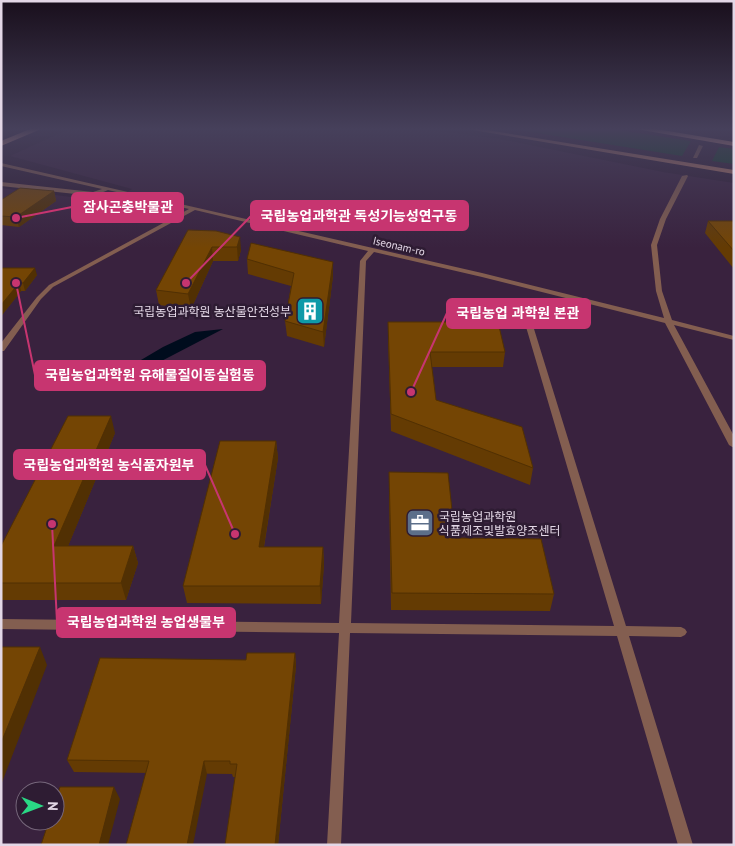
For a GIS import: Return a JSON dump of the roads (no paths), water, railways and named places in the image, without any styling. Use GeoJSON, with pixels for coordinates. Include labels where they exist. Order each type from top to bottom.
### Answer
{"type":"FeatureCollection","features":[{"type":"Feature","properties":{"kind":"main road"},"geometry":{"type":"LineString","coordinates":[[712,168],[734,172]]}},
{"type":"Feature","properties":{"kind":"lane","name":"Iseonam-ro"},"geometry":{"type":"LineString","coordinates":[[21,168],[482,275],[734,338]]}},
{"type":"Feature","properties":{"kind":"lane"},"geometry":{"type":"LineString","coordinates":[[684,176],[663,220],[654,245],[659,291],[669,323],[734,445]]}},
{"type":"Feature","properties":{"kind":"lane"},"geometry":{"type":"LineString","coordinates":[[1,184],[94,194],[106,188]]}},
{"type":"Feature","properties":{"kind":"lane"},"geometry":{"type":"LineString","coordinates":[[1,349],[39,298],[51,286],[193,209]]}},
{"type":"Feature","properties":{"kind":"lane"},"geometry":{"type":"LineString","coordinates":[[334,845],[343,628],[363,261],[372,250]]}},
{"type":"Feature","properties":{"kind":"lane"},"geometry":{"type":"LineString","coordinates":[[480,317],[528,318],[686,845]]}},
{"type":"Feature","properties":{"kind":"lane"},"geometry":{"type":"LineString","coordinates":[[1,624],[681,632]]}},
{"type":"Feature","properties":{"kind":"water"},"geometry":{"type":"Polygon","coordinates":[[[223,329],[150,367],[133,385],[116,388],[124,370],[163,347],[195,332],[223,329]]]}},
{"type":"Feature","properties":{"kind":"place","name":"잠사곤충박물관"},"geometry":{"type":"Point","coordinates":[16,218]}},
{"type":"Feature","properties":{"kind":"place","name":"국립농업과학원 유해물질이동실험동"},"geometry":{"type":"Point","coordinates":[16,283]}},
{"type":"Feature","properties":{"kind":"place","name":"국립농업과학관 독성기능성연구동"},"geometry":{"type":"Point","coordinates":[186,283]}},
{"type":"Feature","properties":{"kind":"place","name":"국립농업과학원 농산물안전성부"},"geometry":{"type":"Point","coordinates":[310,311]}},
{"type":"Feature","properties":{"kind":"place","name":"국립농업 과학원 본관"},"geometry":{"type":"Point","coordinates":[411,392]}},
{"type":"Feature","properties":{"kind":"place","name":"국립농업과학원 식품제조및발효양조센터"},"geometry":{"type":"Point","coordinates":[420,523]}},
{"type":"Feature","properties":{"kind":"place","name":"국립농업과학원 농업생물부"},"geometry":{"type":"Point","coordinates":[52,524]}},
{"type":"Feature","properties":{"kind":"place","name":"국립농업과학원 농식품자원부"},"geometry":{"type":"Point","coordinates":[235,534]}}]}
